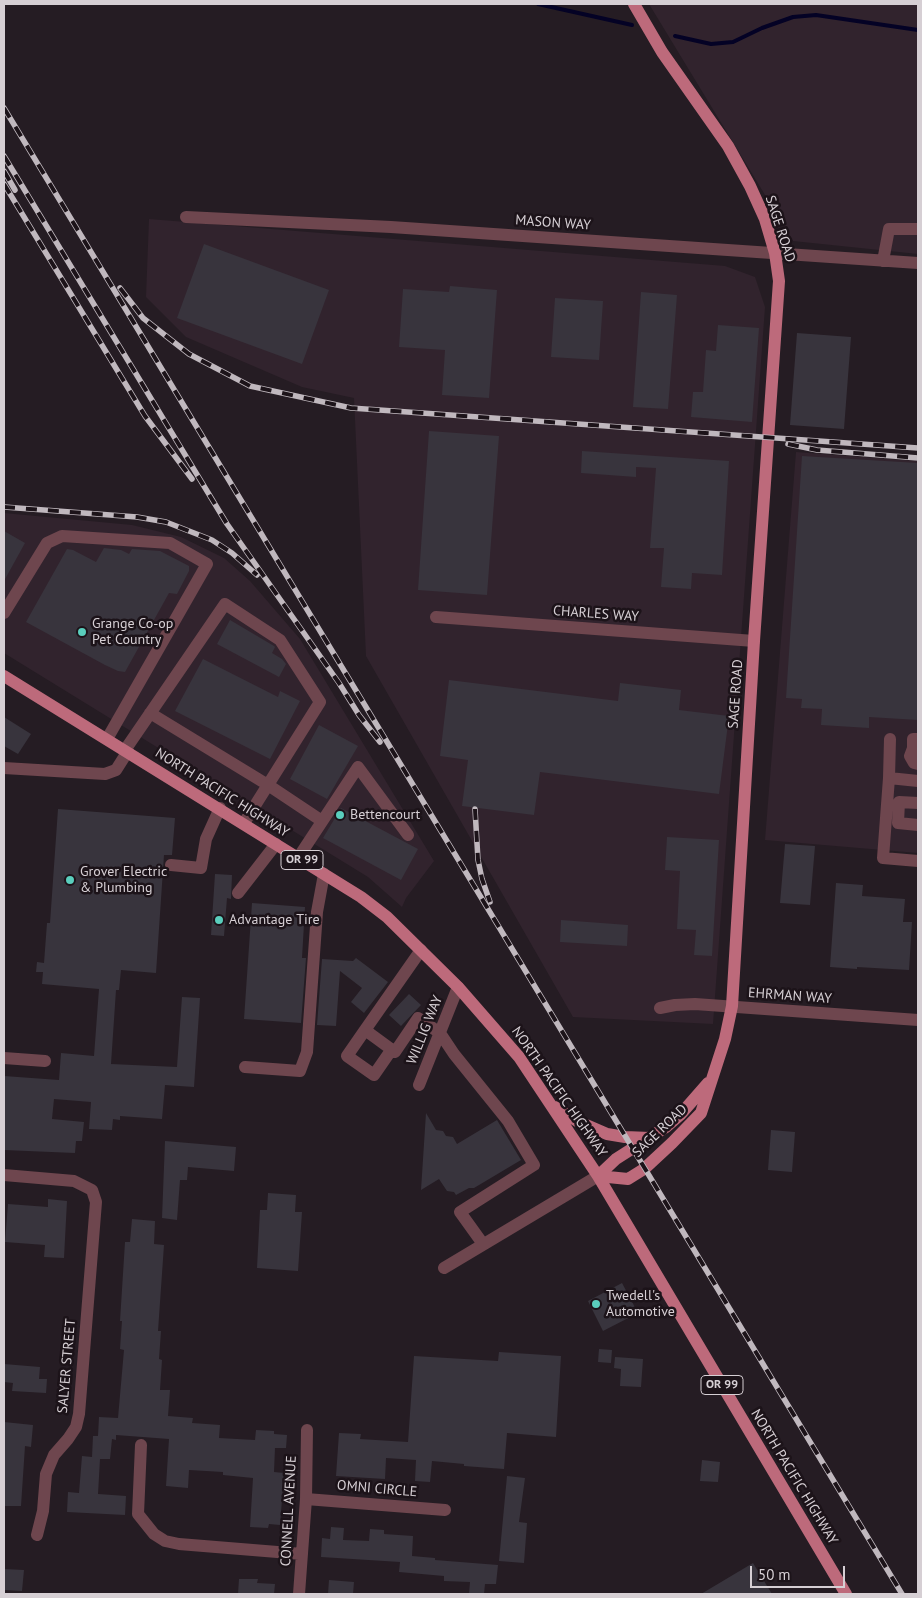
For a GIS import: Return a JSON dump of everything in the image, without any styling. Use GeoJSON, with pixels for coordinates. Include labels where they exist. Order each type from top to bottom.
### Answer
{"type":"FeatureCollection","features":[{"type":"Feature","properties":{"kind":"main road","name":"SAGE ROAD"},"geometry":{"type":"LineString","coordinates":[[598,1176],[628,1179],[644,1169],[701,1113],[725,1040],[732,1006],[754,641],[779,292],[779,274],[775,253],[765,219],[757,202],[728,146],[662,52],[634,4]]}},
{"type":"Feature","properties":{"kind":"main road","name":"NORTH PACIFIC HIGHWAY"},"geometry":{"type":"LineString","coordinates":[[4,676],[220,808],[360,897],[387,917],[458,987],[519,1057],[598,1176],[846,1594]]}},
{"type":"Feature","properties":{"kind":"main road"},"geometry":{"type":"LineString","coordinates":[[598,1176],[616,1159],[650,1138],[680,1115],[711,1081]]}},
{"type":"Feature","properties":{"kind":"main road"},"geometry":{"type":"LineString","coordinates":[[549,1102],[577,1121],[607,1134],[650,1138]]}},
{"type":"Feature","properties":{"kind":"street","name":"MASON WAY"},"geometry":{"type":"LineString","coordinates":[[186,217],[391,227],[918,263]]}},
{"type":"Feature","properties":{"kind":"street"},"geometry":{"type":"LineString","coordinates":[[884,261],[889,229],[918,229]]}},
{"type":"Feature","properties":{"kind":"street"},"geometry":{"type":"LineString","coordinates":[[4,613],[47,544],[62,536],[170,543],[207,564],[107,739]]}},
{"type":"Feature","properties":{"kind":"street"},"geometry":{"type":"LineString","coordinates":[[4,768],[105,774],[116,770],[126,750],[225,604],[280,640],[320,702],[244,824]]}},
{"type":"Feature","properties":{"kind":"street","name":"CHARLES WAY"},"geometry":{"type":"LineString","coordinates":[[436,617],[754,641]]}},
{"type":"Feature","properties":{"kind":"street"},"geometry":{"type":"LineString","coordinates":[[150,714],[268,785],[322,821]]}},
{"type":"Feature","properties":{"kind":"street"},"geometry":{"type":"LineString","coordinates":[[890,739],[883,858],[918,861]]}},
{"type":"Feature","properties":{"kind":"street"},"geometry":{"type":"LineString","coordinates":[[916,747],[910,756],[914,763],[918,764]]}},
{"type":"Feature","properties":{"kind":"street"},"geometry":{"type":"LineString","coordinates":[[298,858],[358,767],[408,835]]}},
{"type":"Feature","properties":{"kind":"street"},"geometry":{"type":"LineString","coordinates":[[889,778],[918,781]]}},
{"type":"Feature","properties":{"kind":"street"},"geometry":{"type":"LineString","coordinates":[[918,803],[899,802],[898,824],[918,825]]}},
{"type":"Feature","properties":{"kind":"street"},"geometry":{"type":"LineString","coordinates":[[171,865],[201,868],[206,839],[220,808]]}},
{"type":"Feature","properties":{"kind":"street"},"geometry":{"type":"LineString","coordinates":[[238,892],[276,844]]}},
{"type":"Feature","properties":{"kind":"street"},"geometry":{"type":"LineString","coordinates":[[245,1067],[300,1071],[307,1052],[317,912],[324,874]]}},
{"type":"Feature","properties":{"kind":"street"},"geometry":{"type":"LineString","coordinates":[[392,1049],[374,1075],[347,1056],[422,950]]}},
{"type":"Feature","properties":{"kind":"street","name":"WILLIG WAY"},"geometry":{"type":"LineString","coordinates":[[419,1085],[458,987]]}},
{"type":"Feature","properties":{"kind":"street","name":"EHRMAN WAY"},"geometry":{"type":"LineString","coordinates":[[660,1008],[675,1004],[732,1006],[918,1020]]}},
{"type":"Feature","properties":{"kind":"street"},"geometry":{"type":"LineString","coordinates":[[365,1030],[395,1052],[418,1018],[440,1033],[454,1054],[508,1120],[534,1165],[460,1212],[483,1244]]}},
{"type":"Feature","properties":{"kind":"street"},"geometry":{"type":"LineString","coordinates":[[4,1058],[45,1061]]}},
{"type":"Feature","properties":{"kind":"street","name":"SALYER STREET"},"geometry":{"type":"LineString","coordinates":[[4,1175],[74,1181],[92,1190],[96,1202],[79,1414],[76,1427],[54,1455],[46,1474],[43,1511],[37,1535]]}},
{"type":"Feature","properties":{"kind":"street"},"geometry":{"type":"LineString","coordinates":[[444,1268],[598,1176]]}},
{"type":"Feature","properties":{"kind":"street","name":"CONNELL AVENUE"},"geometry":{"type":"LineString","coordinates":[[299,1594],[306,1499],[307,1430]]}},
{"type":"Feature","properties":{"kind":"street"},"geometry":{"type":"LineString","coordinates":[[141,1445],[138,1514],[154,1534],[179,1544],[302,1554]]}},
{"type":"Feature","properties":{"kind":"street","name":"OMNI CIRCLE"},"geometry":{"type":"LineString","coordinates":[[306,1499],[445,1510]]}},
{"type":"Feature","properties":{"kind":"shaded area"},"geometry":{"type":"Polygon","coordinates":[[[649,4],[918,4],[918,254],[793,241],[649,4]]]}},
{"type":"Feature","properties":{"kind":"shaded area"},"geometry":{"type":"Polygon","coordinates":[[[149,219],[725,266],[755,277],[765,307],[713,1024],[573,1017],[366,656],[354,398],[302,387],[186,337],[146,297],[149,219]]]}},
{"type":"Feature","properties":{"kind":"shaded area"},"geometry":{"type":"Polygon","coordinates":[[[796,452],[918,461],[918,853],[765,840],[796,452]]]}},
{"type":"Feature","properties":{"kind":"shaded area"},"geometry":{"type":"Polygon","coordinates":[[[4,513],[132,525],[181,537],[224,558],[250,581],[300,639],[434,861],[406,898],[402,907],[368,877],[4,653],[4,513]]]}},
{"type":"Feature","properties":{"kind":"building"},"geometry":{"type":"Polygon","coordinates":[[[204,244],[329,290],[302,364],[177,318],[204,244]]]}},
{"type":"Feature","properties":{"kind":"building"},"geometry":{"type":"Polygon","coordinates":[[[450,286],[497,290],[489,398],[442,395],[445,350],[399,347],[403,289],[449,292],[450,286]]]}},
{"type":"Feature","properties":{"kind":"building"},"geometry":{"type":"Polygon","coordinates":[[[641,292],[677,295],[668,409],[633,407],[641,292]]]}},
{"type":"Feature","properties":{"kind":"building"},"geometry":{"type":"Polygon","coordinates":[[[555,298],[603,301],[599,360],[551,357],[555,298]]]}},
{"type":"Feature","properties":{"kind":"building"},"geometry":{"type":"Polygon","coordinates":[[[718,325],[759,328],[752,422],[691,417],[693,392],[703,392],[706,350],[716,351],[718,325]]]}},
{"type":"Feature","properties":{"kind":"building"},"geometry":{"type":"Polygon","coordinates":[[[797,333],[851,337],[844,429],[790,425],[797,333]]]}},
{"type":"Feature","properties":{"kind":"building"},"geometry":{"type":"Polygon","coordinates":[[[429,431],[499,436],[487,595],[418,590],[429,431]]]}},
{"type":"Feature","properties":{"kind":"building"},"geometry":{"type":"Polygon","coordinates":[[[582,451],[729,461],[722,575],[692,573],[691,589],[661,587],[664,548],[650,548],[656,468],[636,467],[636,477],[581,473],[582,451]]]}},
{"type":"Feature","properties":{"kind":"building"},"geometry":{"type":"Polygon","coordinates":[[[802,456],[918,463],[918,720],[869,717],[869,728],[821,725],[822,709],[801,708],[802,699],[786,698],[802,456]]]}},
{"type":"Feature","properties":{"kind":"building"},"geometry":{"type":"Polygon","coordinates":[[[4,531],[25,543],[4,581],[4,531]]]}},
{"type":"Feature","properties":{"kind":"building"},"geometry":{"type":"Polygon","coordinates":[[[104,548],[121,550],[129,554],[132,549],[160,551],[189,566],[189,571],[177,594],[169,593],[125,672],[105,665],[26,622],[67,549],[73,550],[96,562],[104,548]]]}},
{"type":"Feature","properties":{"kind":"building"},"geometry":{"type":"Polygon","coordinates":[[[230,620],[275,647],[272,653],[286,664],[279,677],[217,644],[230,620]]]}},
{"type":"Feature","properties":{"kind":"building"},"geometry":{"type":"Polygon","coordinates":[[[203,659],[278,697],[280,691],[300,701],[270,759],[175,711],[203,659]]]}},
{"type":"Feature","properties":{"kind":"building"},"geometry":{"type":"Polygon","coordinates":[[[449,680],[618,701],[620,683],[681,690],[679,710],[729,716],[719,794],[540,772],[534,815],[462,806],[468,760],[440,756],[449,680]]]}},
{"type":"Feature","properties":{"kind":"building"},"geometry":{"type":"Polygon","coordinates":[[[4,717],[31,734],[18,754],[4,746],[4,717]]]}},
{"type":"Feature","properties":{"kind":"building"},"geometry":{"type":"Polygon","coordinates":[[[319,725],[358,746],[327,799],[290,779],[319,725]]]}},
{"type":"Feature","properties":{"kind":"building"},"geometry":{"type":"Polygon","coordinates":[[[341,808],[418,849],[401,880],[323,838],[341,808]]]}},
{"type":"Feature","properties":{"kind":"building"},"geometry":{"type":"Polygon","coordinates":[[[58,809],[175,818],[172,855],[164,855],[156,973],[121,970],[119,990],[116,990],[111,1064],[177,1067],[182,997],[200,998],[194,1087],[165,1085],[162,1119],[120,1116],[120,1120],[113,1119],[112,1130],[89,1129],[91,1102],[54,1099],[52,1119],[84,1122],[82,1141],[76,1141],[75,1153],[4,1150],[4,1076],[59,1080],[61,1053],[94,1056],[99,989],[42,984],[43,972],[36,972],[37,962],[44,963],[47,923],[50,923],[58,809]]]}},
{"type":"Feature","properties":{"kind":"building"},"geometry":{"type":"Polygon","coordinates":[[[667,837],[719,840],[712,956],[694,955],[696,930],[677,929],[680,871],[665,870],[667,837]]]}},
{"type":"Feature","properties":{"kind":"building"},"geometry":{"type":"Polygon","coordinates":[[[785,844],[815,846],[810,905],[780,903],[785,844]]]}},
{"type":"Feature","properties":{"kind":"building"},"geometry":{"type":"Polygon","coordinates":[[[215,874],[232,875],[231,899],[227,898],[224,936],[211,935],[215,874]]]}},
{"type":"Feature","properties":{"kind":"building"},"geometry":{"type":"Polygon","coordinates":[[[836,883],[863,885],[862,896],[905,899],[903,922],[912,922],[909,970],[830,967],[836,883]]]}},
{"type":"Feature","properties":{"kind":"building"},"geometry":{"type":"Polygon","coordinates":[[[252,903],[305,907],[302,958],[306,958],[301,1023],[244,1019],[252,903]]]}},
{"type":"Feature","properties":{"kind":"building"},"geometry":{"type":"Polygon","coordinates":[[[561,920],[628,925],[627,946],[560,942],[561,920]]]}},
{"type":"Feature","properties":{"kind":"building"},"geometry":{"type":"Polygon","coordinates":[[[356,958],[388,982],[364,1013],[351,1002],[362,988],[340,971],[336,1026],[317,1025],[322,959],[353,961],[356,958]]]}},
{"type":"Feature","properties":{"kind":"building"},"geometry":{"type":"Polygon","coordinates":[[[409,994],[421,1005],[401,1026],[389,1015],[409,994]]]}},
{"type":"Feature","properties":{"kind":"building"},"geometry":{"type":"Polygon","coordinates":[[[426,1113],[436,1130],[443,1131],[446,1136],[453,1137],[457,1144],[497,1120],[521,1160],[474,1188],[469,1188],[456,1195],[454,1192],[447,1191],[439,1179],[421,1190],[426,1113]]]}},
{"type":"Feature","properties":{"kind":"building"},"geometry":{"type":"Polygon","coordinates":[[[771,1130],[795,1132],[792,1172],[768,1170],[771,1130]]]}},
{"type":"Feature","properties":{"kind":"building"},"geometry":{"type":"Polygon","coordinates":[[[165,1141],[236,1147],[234,1171],[188,1167],[187,1180],[180,1180],[177,1220],[162,1218],[165,1141]]]}},
{"type":"Feature","properties":{"kind":"building"},"geometry":{"type":"Polygon","coordinates":[[[268,1193],[296,1195],[295,1212],[302,1212],[298,1271],[257,1268],[260,1210],[267,1210],[268,1193]]]}},
{"type":"Feature","properties":{"kind":"building"},"geometry":{"type":"Polygon","coordinates":[[[48,1199],[67,1201],[64,1258],[44,1257],[45,1245],[5,1242],[8,1204],[48,1207],[48,1199]]]}},
{"type":"Feature","properties":{"kind":"building"},"geometry":{"type":"Polygon","coordinates":[[[132,1219],[155,1221],[154,1244],[164,1245],[158,1331],[161,1331],[159,1359],[162,1360],[160,1390],[170,1390],[168,1416],[193,1418],[192,1423],[220,1425],[219,1438],[255,1440],[256,1430],[274,1431],[274,1434],[287,1435],[286,1448],[275,1448],[274,1472],[284,1473],[280,1525],[269,1524],[268,1528],[250,1527],[253,1478],[223,1475],[223,1472],[189,1470],[188,1488],[166,1486],[169,1439],[116,1435],[116,1440],[112,1439],[110,1459],[100,1459],[98,1494],[126,1496],[125,1515],[67,1512],[68,1492],[79,1493],[82,1456],[92,1457],[93,1436],[98,1436],[99,1417],[118,1418],[124,1350],[120,1349],[122,1321],[120,1321],[125,1242],[130,1242],[132,1219]]]}},
{"type":"Feature","properties":{"kind":"building"},"geometry":{"type":"Polygon","coordinates":[[[622,1283],[638,1313],[603,1331],[588,1301],[622,1283]]]}},
{"type":"Feature","properties":{"kind":"building"},"geometry":{"type":"Polygon","coordinates":[[[599,1349],[612,1350],[611,1363],[598,1362],[599,1349]]]}},
{"type":"Feature","properties":{"kind":"building"},"geometry":{"type":"Polygon","coordinates":[[[499,1352],[561,1356],[556,1437],[507,1433],[504,1469],[432,1461],[430,1482],[415,1481],[416,1460],[386,1458],[385,1479],[336,1476],[339,1433],[361,1434],[360,1439],[408,1442],[414,1356],[498,1361],[499,1352]]]}},
{"type":"Feature","properties":{"kind":"building"},"geometry":{"type":"Polygon","coordinates":[[[615,1357],[643,1359],[641,1387],[620,1386],[621,1369],[614,1368],[615,1357]]]}},
{"type":"Feature","properties":{"kind":"building"},"geometry":{"type":"Polygon","coordinates":[[[4,1364],[40,1367],[39,1379],[47,1379],[46,1393],[12,1391],[13,1383],[4,1382],[4,1364]]]}},
{"type":"Feature","properties":{"kind":"building"},"geometry":{"type":"Polygon","coordinates":[[[4,1422],[33,1425],[31,1447],[25,1446],[21,1506],[4,1506],[4,1422]]]}},
{"type":"Feature","properties":{"kind":"building"},"geometry":{"type":"Polygon","coordinates":[[[702,1460],[720,1462],[718,1482],[700,1481],[702,1460]]]}},
{"type":"Feature","properties":{"kind":"building"},"geometry":{"type":"Polygon","coordinates":[[[507,1476],[525,1478],[519,1522],[527,1523],[524,1563],[499,1561],[507,1476]]]}},
{"type":"Feature","properties":{"kind":"building"},"geometry":{"type":"Polygon","coordinates":[[[331,1527],[344,1528],[343,1540],[369,1541],[370,1529],[384,1530],[384,1534],[413,1536],[412,1556],[435,1558],[435,1560],[498,1565],[496,1584],[485,1584],[484,1594],[469,1594],[470,1582],[444,1581],[444,1576],[399,1572],[400,1562],[321,1557],[322,1538],[330,1539],[331,1527]]]}},
{"type":"Feature","properties":{"kind":"building"},"geometry":{"type":"Polygon","coordinates":[[[753,1563],[772,1594],[701,1594],[753,1563]]]}},
{"type":"Feature","properties":{"kind":"building"},"geometry":{"type":"Polygon","coordinates":[[[4,1569],[24,1570],[22,1591],[4,1590],[4,1569]]]}},
{"type":"Feature","properties":{"kind":"building"},"geometry":{"type":"Polygon","coordinates":[[[239,1579],[258,1579],[257,1583],[275,1584],[274,1594],[238,1594],[239,1579]]]}},
{"type":"Feature","properties":{"kind":"building"},"geometry":{"type":"Polygon","coordinates":[[[329,1580],[354,1582],[353,1594],[328,1594],[329,1580]]]}},
{"type":"Feature","properties":{"kind":"waterway"},"geometry":{"type":"LineString","coordinates":[[538,4],[632,25]]}},
{"type":"Feature","properties":{"kind":"waterway"},"geometry":{"type":"LineString","coordinates":[[675,36],[711,44],[733,42],[762,28],[793,17],[816,15],[918,30]]}},
{"type":"Feature","properties":{"kind":"railway"},"geometry":{"type":"LineString","coordinates":[[4,108],[902,1594]]}},
{"type":"Feature","properties":{"kind":"railway"},"geometry":{"type":"LineString","coordinates":[[4,156],[227,524],[339,683],[359,715],[380,742]]}},
{"type":"Feature","properties":{"kind":"railway"},"geometry":{"type":"LineString","coordinates":[[4,171],[15,190]]}},
{"type":"Feature","properties":{"kind":"railway"},"geometry":{"type":"LineString","coordinates":[[4,184],[145,416],[192,479]]}},
{"type":"Feature","properties":{"kind":"railway"},"geometry":{"type":"LineString","coordinates":[[120,288],[143,318],[189,354],[250,386],[351,408],[918,448]]}},
{"type":"Feature","properties":{"kind":"railway"},"geometry":{"type":"LineString","coordinates":[[788,444],[817,450],[918,458]]}},
{"type":"Feature","properties":{"kind":"railway"},"geometry":{"type":"LineString","coordinates":[[4,507],[137,517],[166,522],[212,540],[232,553],[257,575]]}},
{"type":"Feature","properties":{"kind":"railway"},"geometry":{"type":"LineString","coordinates":[[475,809],[478,860],[490,902]]}},
{"type":"Feature","properties":{"kind":"place","name":"Grange Co-op Pet Country"},"geometry":{"type":"Point","coordinates":[82,632]}},
{"type":"Feature","properties":{"kind":"place","name":"Bettencourt"},"geometry":{"type":"Point","coordinates":[340,815]}},
{"type":"Feature","properties":{"kind":"place","name":"Grover Electric & Plumbing"},"geometry":{"type":"Point","coordinates":[70,880]}},
{"type":"Feature","properties":{"kind":"place","name":"Advantage Tire"},"geometry":{"type":"Point","coordinates":[219,920]}},
{"type":"Feature","properties":{"kind":"place","name":"Twedell's Automotive"},"geometry":{"type":"Point","coordinates":[596,1304]}}]}
